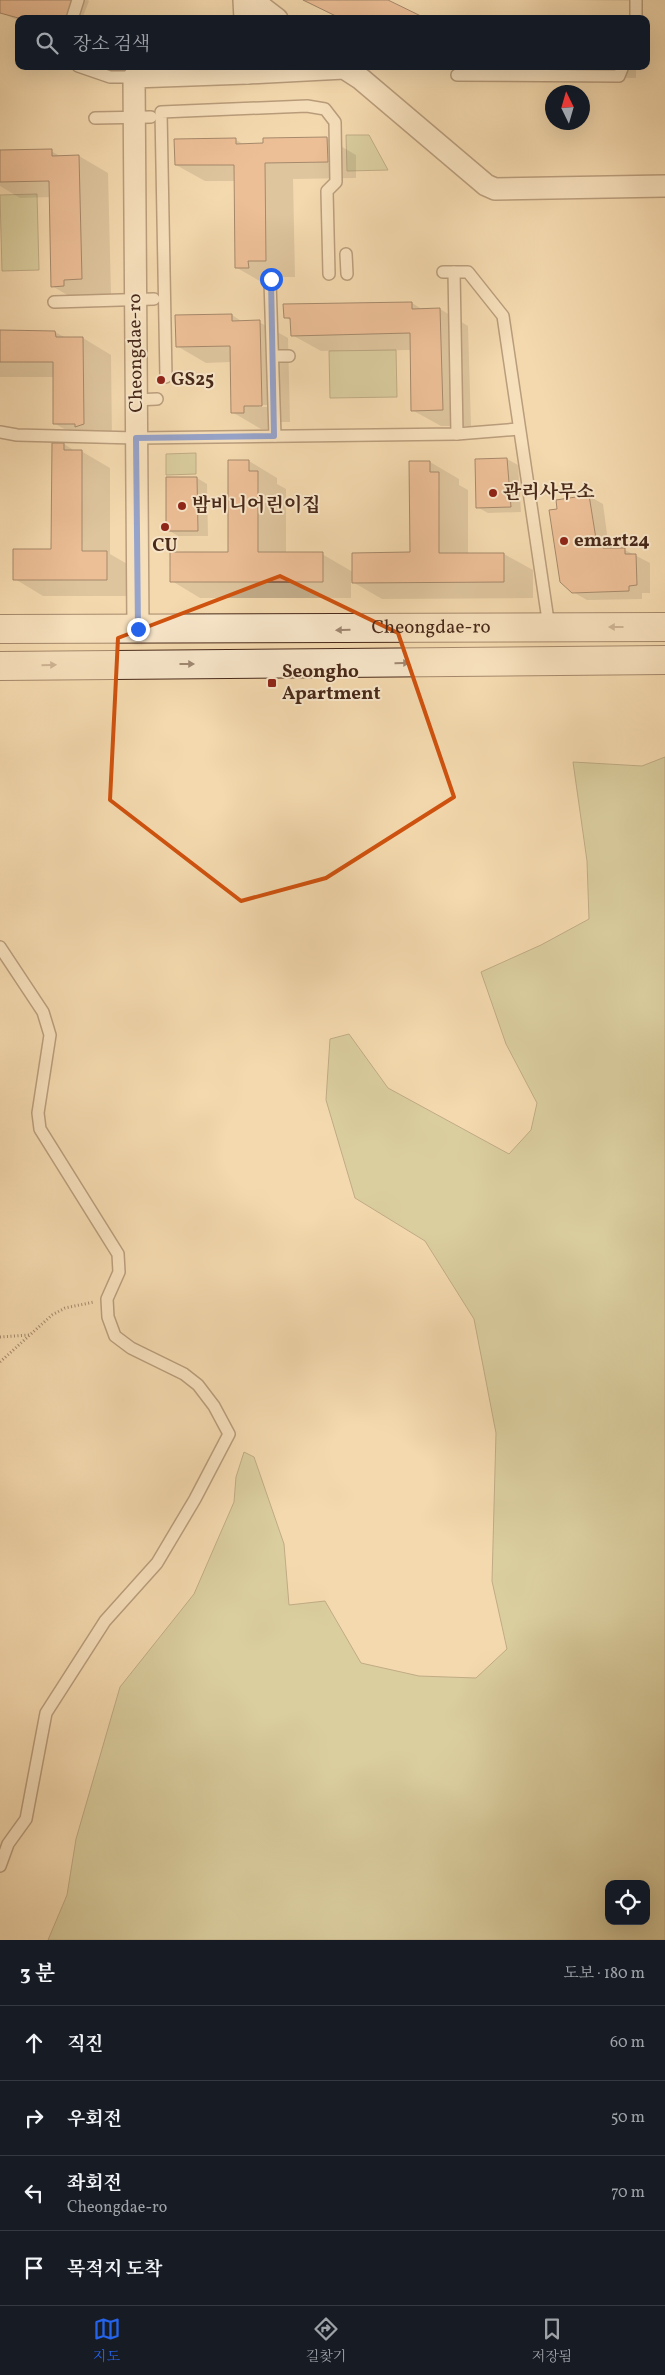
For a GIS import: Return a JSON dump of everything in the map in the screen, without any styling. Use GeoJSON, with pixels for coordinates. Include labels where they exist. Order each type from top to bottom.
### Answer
{"type":"FeatureCollection","features":[{"type":"Feature","properties":{"kind":"street"},"geometry":{"type":"LineString","coordinates":[[244,0],[245,15]]}},
{"type":"Feature","properties":{"kind":"street"},"geometry":{"type":"LineString","coordinates":[[252,0],[272,15]]}},
{"type":"Feature","properties":{"kind":"street"},"geometry":{"type":"LineString","coordinates":[[134,77],[247,70]]}},
{"type":"Feature","properties":{"kind":"street"},"geometry":{"type":"LineString","coordinates":[[348,70],[361,79],[486,186],[494,189],[665,186]]}},
{"type":"Feature","properties":{"kind":"street","name":"Cheongdae-ro"},"geometry":{"type":"LineString","coordinates":[[134,77],[142,117],[146,400],[136,438],[139,664]]}},
{"type":"Feature","properties":{"kind":"street"},"geometry":{"type":"LineString","coordinates":[[549,627],[553,661]]}},
{"type":"Feature","properties":{"kind":"street","name":"Cheongdae-ro"},"geometry":{"type":"LineString","coordinates":[[0,629],[665,627]]}},
{"type":"Feature","properties":{"kind":"street","name":"Cheongdae-ro"},"geometry":{"type":"LineString","coordinates":[[0,666],[665,660]]}},
{"type":"Feature","properties":{"kind":"lane"},"geometry":{"type":"LineString","coordinates":[[73,15],[78,0]]}},
{"type":"Feature","properties":{"kind":"lane"},"geometry":{"type":"LineString","coordinates":[[636,0],[636,15]]}},
{"type":"Feature","properties":{"kind":"lane"},"geometry":{"type":"LineString","coordinates":[[90,70],[110,77],[134,77]]}},
{"type":"Feature","properties":{"kind":"lane"},"geometry":{"type":"LineString","coordinates":[[457,75],[619,76],[621,70]]}},
{"type":"Feature","properties":{"kind":"lane"},"geometry":{"type":"LineString","coordinates":[[166,377],[161,112],[307,106],[326,110],[335,122],[336,132],[336,182],[327,191],[329,274]]}},
{"type":"Feature","properties":{"kind":"lane"},"geometry":{"type":"LineString","coordinates":[[96,118],[142,117]]}},
{"type":"Feature","properties":{"kind":"lane"},"geometry":{"type":"LineString","coordinates":[[346,254],[347,274]]}},
{"type":"Feature","properties":{"kind":"lane"},"geometry":{"type":"LineString","coordinates":[[456,434],[448,272],[468,272],[502,316],[549,627]]}},
{"type":"Feature","properties":{"kind":"lane"},"geometry":{"type":"LineString","coordinates":[[272,276],[270,281],[274,436]]}},
{"type":"Feature","properties":{"kind":"lane"},"geometry":{"type":"LineString","coordinates":[[54,302],[145,300]]}},
{"type":"Feature","properties":{"kind":"lane"},"geometry":{"type":"LineString","coordinates":[[273,356],[289,356]]}},
{"type":"Feature","properties":{"kind":"lane"},"geometry":{"type":"LineString","coordinates":[[0,432],[17,435],[136,438],[456,434],[520,430]]}},
{"type":"Feature","properties":{"kind":"lane"},"geometry":{"type":"LineString","coordinates":[[0,947],[43,1012],[50,1035],[38,1113],[40,1129],[118,1254],[119,1272],[107,1299],[108,1317],[115,1336],[131,1348],[184,1374],[198,1385],[214,1406],[229,1434],[195,1499],[157,1563],[105,1621],[46,1713],[26,1819],[8,1844],[0,1866]]}},
{"type":"Feature","properties":{"kind":"path"},"geometry":{"type":"LineString","coordinates":[[0,1362],[52,1315],[65,1308],[107,1299]]}},
{"type":"Feature","properties":{"kind":"path"},"geometry":{"type":"LineString","coordinates":[[0,1337],[30,1336]]}},
{"type":"Feature","properties":{"kind":"highlighted area"},"geometry":{"type":"Polygon","coordinates":[[[280,576],[398,633],[454,797],[326,878],[241,901],[110,800],[118,638],[280,576]]]}},
{"type":"Feature","properties":{"kind":"green space"},"geometry":{"type":"Polygon","coordinates":[[[346,135],[369,135],[388,170],[347,171],[346,135]]]}},
{"type":"Feature","properties":{"kind":"green space"},"geometry":{"type":"Polygon","coordinates":[[[37,194],[39,270],[2,271],[0,195],[37,194]]]}},
{"type":"Feature","properties":{"kind":"green space"},"geometry":{"type":"Polygon","coordinates":[[[396,350],[397,397],[330,398],[329,351],[396,350]]]}},
{"type":"Feature","properties":{"kind":"green space"},"geometry":{"type":"Polygon","coordinates":[[[196,453],[196,474],[166,475],[166,454],[196,453]]]}},
{"type":"Feature","properties":{"kind":"green space"},"geometry":{"type":"Polygon","coordinates":[[[665,757],[665,1940],[48,1940],[67,1895],[76,1839],[120,1687],[194,1594],[234,1502],[236,1477],[244,1452],[254,1457],[284,1544],[289,1605],[325,1601],[361,1663],[419,1676],[476,1678],[507,1649],[492,1581],[496,1433],[474,1319],[425,1241],[355,1198],[326,1100],[330,1039],[349,1034],[388,1088],[509,1154],[531,1130],[537,1103],[506,1044],[481,972],[541,945],[589,919],[587,861],[573,762],[642,766],[665,757]]]}},
{"type":"Feature","properties":{"kind":"building"},"geometry":{"type":"Polygon","coordinates":[[[0,0],[73,0],[68,15],[15,15],[15,17],[0,13],[0,0]]]}},
{"type":"Feature","properties":{"kind":"building"},"geometry":{"type":"Polygon","coordinates":[[[303,0],[388,0],[419,15],[334,15],[303,0]]]}},
{"type":"Feature","properties":{"kind":"building"},"geometry":{"type":"Polygon","coordinates":[[[327,137],[328,162],[265,163],[266,261],[248,261],[249,268],[235,268],[234,165],[175,165],[174,139],[236,138],[236,144],[263,143],[263,138],[327,137]]]}},
{"type":"Feature","properties":{"kind":"building"},"geometry":{"type":"Polygon","coordinates":[[[52,149],[52,156],[79,155],[82,279],[64,280],[64,286],[51,287],[49,181],[0,182],[0,150],[52,149]]]}},
{"type":"Feature","properties":{"kind":"building"},"geometry":{"type":"Polygon","coordinates":[[[412,302],[412,309],[440,308],[443,410],[411,411],[410,333],[291,336],[290,318],[284,318],[283,304],[412,302]]]}},
{"type":"Feature","properties":{"kind":"building"},"geometry":{"type":"Polygon","coordinates":[[[232,314],[232,321],[260,320],[262,406],[244,406],[244,413],[231,413],[230,346],[176,347],[175,315],[232,314]]]}},
{"type":"Feature","properties":{"kind":"building"},"geometry":{"type":"Polygon","coordinates":[[[0,330],[55,331],[56,337],[83,337],[84,424],[75,427],[75,424],[53,424],[53,362],[0,362],[0,330]]]}},
{"type":"Feature","properties":{"kind":"building"},"geometry":{"type":"Polygon","coordinates":[[[52,443],[64,443],[64,450],[82,450],[82,551],[107,551],[107,580],[13,580],[13,549],[51,549],[52,443]]]}},
{"type":"Feature","properties":{"kind":"building","name":"관리사무소"},"geometry":{"type":"Polygon","coordinates":[[[507,458],[511,507],[476,508],[475,459],[507,458]]]}},
{"type":"Feature","properties":{"kind":"building"},"geometry":{"type":"Polygon","coordinates":[[[228,460],[249,460],[249,471],[258,471],[258,552],[323,552],[323,582],[170,582],[170,552],[228,552],[228,460]]]}},
{"type":"Feature","properties":{"kind":"building"},"geometry":{"type":"Polygon","coordinates":[[[409,461],[430,461],[430,472],[439,472],[439,553],[504,553],[504,582],[352,583],[352,553],[410,552],[409,461]]]}},
{"type":"Feature","properties":{"kind":"building"},"geometry":{"type":"Polygon","coordinates":[[[166,477],[197,477],[198,531],[166,531],[166,477]]]}},
{"type":"Feature","properties":{"kind":"building"},"geometry":{"type":"Polygon","coordinates":[[[589,495],[597,545],[602,545],[603,548],[625,548],[625,554],[636,554],[637,585],[629,586],[629,591],[572,593],[560,582],[549,510],[557,509],[556,500],[589,495]]]}},
{"type":"Feature","properties":{"kind":"place","name":"GS25"},"geometry":{"type":"Point","coordinates":[161,380]}},
{"type":"Feature","properties":{"kind":"place","name":"관리사무소"},"geometry":{"type":"Point","coordinates":[493,493]}},
{"type":"Feature","properties":{"kind":"place","name":"밤비니어린이집"},"geometry":{"type":"Point","coordinates":[182,506]}},
{"type":"Feature","properties":{"kind":"place","name":"CU"},"geometry":{"type":"Point","coordinates":[165,527]}},
{"type":"Feature","properties":{"kind":"place","name":"emart24"},"geometry":{"type":"Point","coordinates":[564,541]}},
{"type":"Feature","properties":{"kind":"place","name":"Seongho Apartment"},"geometry":{"type":"Point","coordinates":[272,683]}},
{"type":"Feature","properties":{"kind":"route"},"geometry":{"type":"LineString","coordinates":[[138,629],[136,438],[274,436],[271,279]]}}]}
